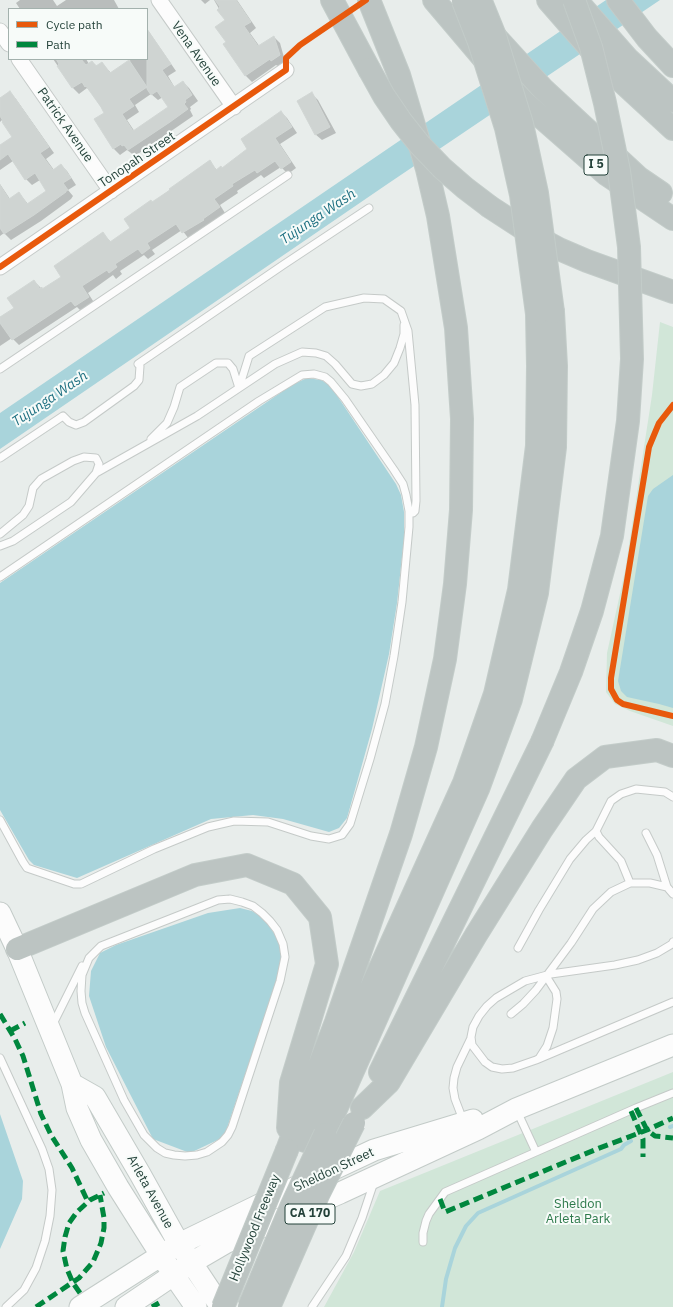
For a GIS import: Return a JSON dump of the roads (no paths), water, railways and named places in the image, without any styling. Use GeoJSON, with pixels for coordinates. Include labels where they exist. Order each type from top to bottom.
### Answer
{"type":"FeatureCollection","features":[{"type":"Feature","properties":{"kind":"highway"},"geometry":{"type":"LineString","coordinates":[[332,0],[384,96],[401,121],[420,146],[465,188],[490,207],[527,231],[559,249],[587,261],[673,292]]}},
{"type":"Feature","properties":{"kind":"highway"},"geometry":{"type":"LineString","coordinates":[[241,1307],[336,1022],[401,834],[426,747],[445,659],[458,555],[462,419],[456,328],[438,216],[427,169],[399,75],[369,0]]}},
{"type":"Feature","properties":{"kind":"highway","name":"I 5"},"geometry":{"type":"LineString","coordinates":[[434,0],[491,67],[525,103],[606,174],[673,219]]}},
{"type":"Feature","properties":{"kind":"highway"},"geometry":{"type":"LineString","coordinates":[[548,0],[609,70],[673,129]]}},
{"type":"Feature","properties":{"kind":"highway"},"geometry":{"type":"LineString","coordinates":[[575,0],[628,58],[673,101]]}},
{"type":"Feature","properties":{"kind":"highway"},"geometry":{"type":"LineString","coordinates":[[358,1115],[542,742],[571,672],[592,610],[612,536],[628,421],[632,359],[629,247],[619,171],[605,103],[591,47],[575,0]]}},
{"type":"Feature","properties":{"kind":"highway"},"geometry":{"type":"LineString","coordinates":[[618,0],[647,38],[673,66]]}},
{"type":"Feature","properties":{"kind":"highway"},"geometry":{"type":"LineString","coordinates":[[470,1],[474,15],[543,89],[639,178],[673,201]]}},
{"type":"Feature","properties":{"kind":"highway"},"geometry":{"type":"LineString","coordinates":[[249,1307],[292,1205],[478,789],[511,699],[537,593],[555,447],[556,366],[545,313],[538,192],[524,132],[494,36],[470,1]]}},
{"type":"Feature","properties":{"kind":"highway"},"geometry":{"type":"LineString","coordinates":[[295,1147],[352,1030],[464,783],[495,694],[519,590],[538,446],[538,366],[545,313]]}},
{"type":"Feature","properties":{"kind":"highway"},"geometry":{"type":"LineString","coordinates":[[358,1115],[389,1082],[476,935],[542,829],[576,779],[605,756],[657,750],[673,756]]}},
{"type":"Feature","properties":{"kind":"highway"},"geometry":{"type":"LineString","coordinates":[[17,949],[195,875],[247,865],[294,884],[320,917],[327,964],[291,1083],[295,1147]]}},
{"type":"Feature","properties":{"kind":"highway","name":"CA 170"},"geometry":{"type":"LineString","coordinates":[[269,1307],[318,1195],[358,1115]]}},
{"type":"Feature","properties":{"kind":"highway","name":"Hollywood Freeway"},"geometry":{"type":"LineString","coordinates":[[222,1307],[295,1147]]}},
{"type":"Feature","properties":{"kind":"main road","name":"Arleta Avenue"},"geometry":{"type":"LineString","coordinates":[[0,914],[17,949],[51,1030],[72,1084],[77,1108],[91,1140],[118,1187],[196,1307]]}},
{"type":"Feature","properties":{"kind":"main road","name":"Sheldon Street"},"geometry":{"type":"LineString","coordinates":[[126,1307],[191,1262],[227,1242],[376,1176],[478,1129],[516,1109],[673,1045]]}},
{"type":"Feature","properties":{"kind":"main road","name":"Arleta Avenue"},"geometry":{"type":"LineString","coordinates":[[72,1084],[95,1097],[179,1244],[222,1307]]}},
{"type":"Feature","properties":{"kind":"main road","name":"Sheldon Street"},"geometry":{"type":"LineString","coordinates":[[80,1307],[179,1244],[374,1150],[464,1122],[516,1109]]}},
{"type":"Feature","properties":{"kind":"street","name":"Vena Avenue"},"geometry":{"type":"LineString","coordinates":[[159,0],[234,107]]}},
{"type":"Feature","properties":{"kind":"street"},"geometry":{"type":"LineString","coordinates":[[0,31],[8,43]]}},
{"type":"Feature","properties":{"kind":"street","name":"Patrick Avenue"},"geometry":{"type":"LineString","coordinates":[[20,60],[111,191]]}},
{"type":"Feature","properties":{"kind":"street","name":"Tonopah Street"},"geometry":{"type":"LineString","coordinates":[[0,267],[286,70]]}},
{"type":"Feature","properties":{"kind":"lane"},"geometry":{"type":"LineString","coordinates":[[0,369],[288,175]]}},
{"type":"Feature","properties":{"kind":"lane"},"geometry":{"type":"LineString","coordinates":[[0,458],[63,416],[69,422],[76,425],[84,422],[134,386],[139,380],[140,366],[138,364],[282,265],[369,208]]}},
{"type":"Feature","properties":{"kind":"lane"},"geometry":{"type":"LineString","coordinates":[[239,388],[249,356],[325,307],[364,298],[384,299],[401,311],[408,331],[415,404],[416,501],[415,511],[413,513],[409,513]]}},
{"type":"Feature","properties":{"kind":"lane"},"geometry":{"type":"LineString","coordinates":[[0,546],[13,541],[71,502],[96,473],[197,416],[275,364],[302,352],[316,353],[326,356],[352,384],[361,386],[372,384],[384,375],[394,363],[404,334],[404,319]]}},
{"type":"Feature","properties":{"kind":"lane"},"geometry":{"type":"LineString","coordinates":[[144,446],[167,423],[180,387],[216,364],[228,363],[233,369],[239,388]]}},
{"type":"Feature","properties":{"kind":"lane"},"geometry":{"type":"LineString","coordinates":[[0,577],[259,401],[302,375],[314,374],[325,377],[345,399],[403,484],[409,513],[402,602],[385,704],[350,824],[342,835],[329,839],[311,836],[268,822],[234,821],[208,827],[154,849],[81,884],[74,884],[27,868],[0,820]]}},
{"type":"Feature","properties":{"kind":"lane"},"geometry":{"type":"LineString","coordinates":[[0,534],[23,515],[29,506],[33,488],[41,479],[72,461],[84,457],[96,458],[99,464],[96,473]]}},
{"type":"Feature","properties":{"kind":"lane"},"geometry":{"type":"LineString","coordinates":[[518,948],[570,859],[586,840],[596,831],[611,802],[621,794],[636,789],[665,792],[673,797]]}},
{"type":"Feature","properties":{"kind":"lane"},"geometry":{"type":"LineString","coordinates":[[596,831],[599,837],[621,861],[630,883]]}},
{"type":"Feature","properties":{"kind":"lane"},"geometry":{"type":"LineString","coordinates":[[646,834],[657,855],[667,887],[673,894]]}},
{"type":"Feature","properties":{"kind":"lane"},"geometry":{"type":"LineString","coordinates":[[511,1014],[528,999],[571,943],[593,909],[611,892],[630,883],[650,883],[667,887]]}},
{"type":"Feature","properties":{"kind":"lane"},"geometry":{"type":"LineString","coordinates":[[51,1030],[83,964],[89,958],[102,946],[218,900],[230,899],[253,906],[266,917],[277,930],[283,944],[285,957],[280,981],[232,1127],[228,1135],[222,1142],[207,1152],[185,1156],[165,1153],[156,1148],[144,1136],[113,1076],[82,1003],[81,983],[89,958]]}},
{"type":"Feature","properties":{"kind":"lane"},"geometry":{"type":"LineString","coordinates":[[464,1122],[455,1099],[453,1088],[454,1078],[457,1067],[471,1037],[473,1027],[479,1016],[496,998],[525,981],[638,960],[658,953],[673,942]]}},
{"type":"Feature","properties":{"kind":"lane"},"geometry":{"type":"LineString","coordinates":[[540,1058],[547,1046],[553,1028],[557,998],[556,992],[546,976]]}},
{"type":"Feature","properties":{"kind":"lane"},"geometry":{"type":"LineString","coordinates":[[471,1037],[472,1045],[485,1062],[492,1067],[502,1069],[513,1068],[673,1002]]}},
{"type":"Feature","properties":{"kind":"lane"},"geometry":{"type":"LineString","coordinates":[[0,1058],[42,1149],[52,1190],[50,1216],[45,1241],[36,1268],[24,1290],[6,1307]]}},
{"type":"Feature","properties":{"kind":"lane"},"geometry":{"type":"LineString","coordinates":[[423,1242],[423,1233],[429,1214],[445,1192],[673,1093]]}},
{"type":"Feature","properties":{"kind":"lane"},"geometry":{"type":"LineString","coordinates":[[516,1109],[536,1152]]}},
{"type":"Feature","properties":{"kind":"lane"},"geometry":{"type":"LineString","coordinates":[[312,1307],[346,1256],[362,1218],[376,1176]]}},
{"type":"Feature","properties":{"kind":"water","name":"Tujunga Wash"},"geometry":{"type":"Polygon","coordinates":[[[606,0],[660,0],[0,449],[0,413],[606,0]]]}},
{"type":"Feature","properties":{"kind":"water"},"geometry":{"type":"Polygon","coordinates":[[[307,378],[321,380],[330,385],[396,484],[401,495],[404,512],[404,539],[397,603],[389,654],[372,729],[347,818],[339,828],[329,832],[283,819],[253,815],[211,819],[77,878],[34,865],[29,860],[0,810],[0,583],[292,385],[307,378]]]}},
{"type":"Feature","properties":{"kind":"water"},"geometry":{"type":"Polygon","coordinates":[[[673,475],[673,708],[627,697],[621,691],[618,681],[648,496],[653,489],[673,475]]]}},
{"type":"Feature","properties":{"kind":"water"},"geometry":{"type":"Polygon","coordinates":[[[240,908],[252,911],[265,919],[280,943],[284,959],[224,1137],[190,1153],[153,1139],[106,1047],[89,996],[91,971],[100,953],[116,945],[208,913],[240,908]]]}},
{"type":"Feature","properties":{"kind":"water"},"geometry":{"type":"Polygon","coordinates":[[[0,1114],[23,1181],[22,1199],[0,1249],[0,1114]]]}},
{"type":"Feature","properties":{"kind":"waterway"},"geometry":{"type":"LineString","coordinates":[[442,1307],[446,1279],[455,1248],[466,1226],[478,1213],[621,1149],[624,1145],[631,1141]]}},
{"type":"Feature","properties":{"kind":"park label","name":"Sheldon Arleta Park"},"geometry":{"type":"Point","coordinates":[578,1212]}}]}
